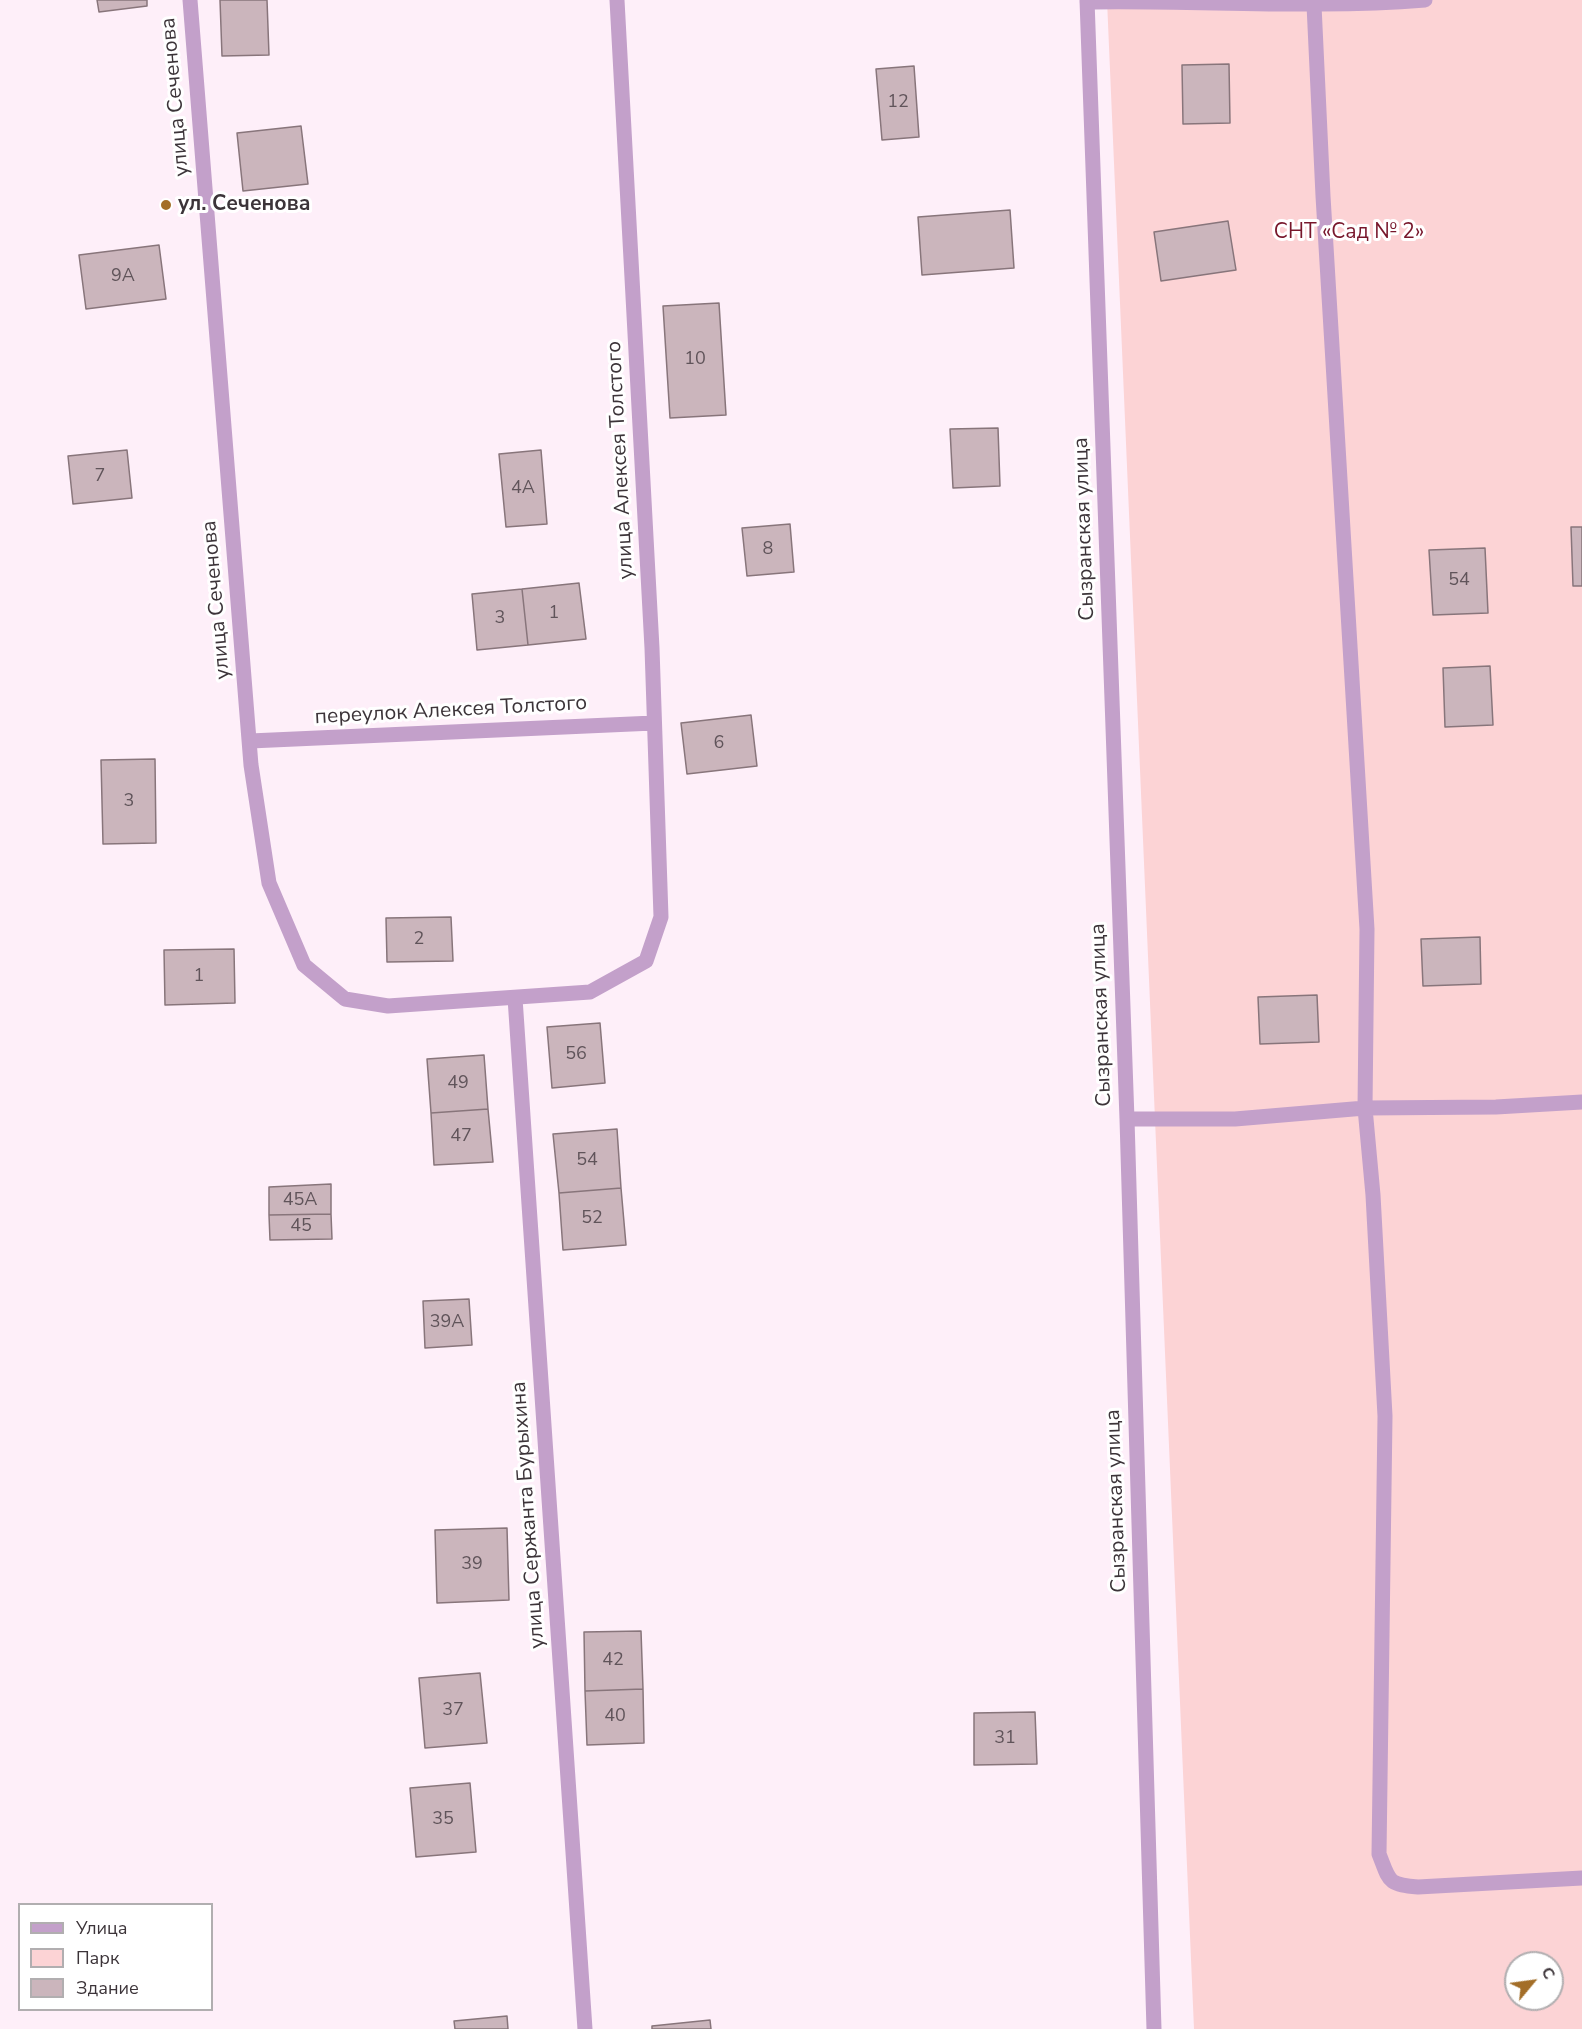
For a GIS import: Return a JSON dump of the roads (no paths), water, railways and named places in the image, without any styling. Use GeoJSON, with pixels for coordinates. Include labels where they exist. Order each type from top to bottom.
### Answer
{"type":"FeatureCollection","features":[{"type":"Feature","properties":{"kind":"street","name":"улица Сеченова"},"geometry":{"type":"LineString","coordinates":[[190,0],[250,741],[268,883],[304,965],[345,999],[388,1006],[515,998]]}},
{"type":"Feature","properties":{"kind":"street","name":"улица Алексея Толстого"},"geometry":{"type":"LineString","coordinates":[[515,998],[590,992],[646,961],[661,917],[652,648],[617,0]]}},
{"type":"Feature","properties":{"kind":"street"},"geometry":{"type":"LineString","coordinates":[[1087,1],[1150,0],[1314,5],[1425,0]]}},
{"type":"Feature","properties":{"kind":"street","name":"Сызранская улица"},"geometry":{"type":"LineString","coordinates":[[1087,1],[1127,1119],[1154,2029]]}},
{"type":"Feature","properties":{"kind":"street"},"geometry":{"type":"LineString","coordinates":[[1314,5],[1323,196],[1367,928],[1365,1108],[1373,1195],[1385,1416],[1379,1854],[1389,1879],[1398,1885],[1418,1887],[1582,1878]]}},
{"type":"Feature","properties":{"kind":"street","name":"переулок Алексея Толстого"},"geometry":{"type":"LineString","coordinates":[[250,741],[654,723]]}},
{"type":"Feature","properties":{"kind":"street","name":"улица Сержанта Бурыхина"},"geometry":{"type":"LineString","coordinates":[[515,998],[585,2029]]}},
{"type":"Feature","properties":{"kind":"street"},"geometry":{"type":"LineString","coordinates":[[1127,1119],[1235,1119],[1365,1108],[1496,1107],[1582,1102]]}},
{"type":"Feature","properties":{"kind":"place","name":"ул. Сеченова"},"geometry":{"type":"Point","coordinates":[166,205]}},
{"type":"Feature","properties":{"kind":"park label","name":"СНТ «Сад № 2»"},"geometry":{"type":"Point","coordinates":[1349,233]}}]}
